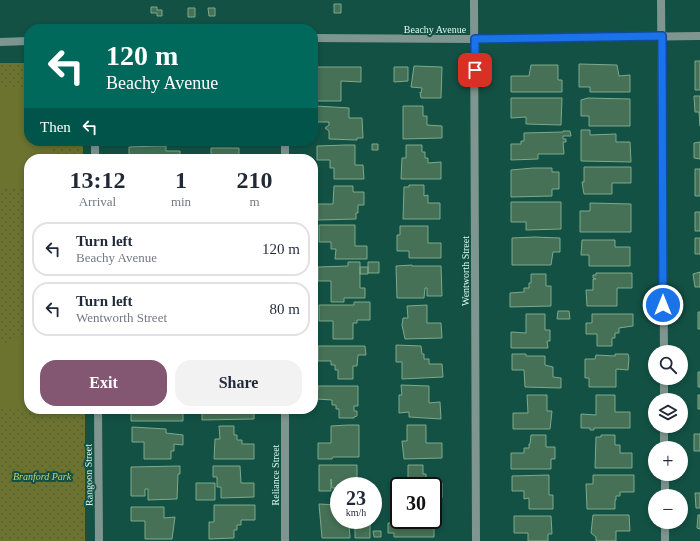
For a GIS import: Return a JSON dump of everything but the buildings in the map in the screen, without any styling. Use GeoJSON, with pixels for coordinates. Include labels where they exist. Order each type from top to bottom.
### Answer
{"type":"FeatureCollection","features":[{"type":"Feature","properties":{"kind":"street","name":"Wentworth Street"},"geometry":{"type":"LineString","coordinates":[[474,0],[476,541]]}},
{"type":"Feature","properties":{"kind":"street"},"geometry":{"type":"LineString","coordinates":[[661,0],[664,345]]}},
{"type":"Feature","properties":{"kind":"street","name":"Beachy Avenue"},"geometry":{"type":"LineString","coordinates":[[318,38],[475,39],[700,36]]}},
{"type":"Feature","properties":{"kind":"street"},"geometry":{"type":"LineString","coordinates":[[0,42],[24,41]]}},
{"type":"Feature","properties":{"kind":"street","name":"Rangoon Street"},"geometry":{"type":"LineString","coordinates":[[98,414],[99,541]]}},
{"type":"Feature","properties":{"kind":"street","name":"Reliance Street"},"geometry":{"type":"LineString","coordinates":[[285,414],[285,541]]}},
{"type":"Feature","properties":{"kind":"street"},"geometry":{"type":"LineString","coordinates":[[665,529],[665,541]]}},
{"type":"Feature","properties":{"kind":"green space","name":"Branford Park"},"geometry":{"type":"Polygon","coordinates":[[[0,63],[24,63],[24,146],[83,146],[83,154],[24,154],[24,414],[85,414],[85,541],[0,541],[0,63]]]}},
{"type":"Feature","properties":{"kind":"green space"},"geometry":{"type":"Polygon","coordinates":[[[0,88],[24,88],[24,146],[52,146],[52,154],[24,154],[24,188],[0,189],[0,88]]]}},
{"type":"Feature","properties":{"kind":"green space"},"geometry":{"type":"Polygon","coordinates":[[[22,336],[24,337],[24,410],[0,409],[0,345],[22,336]]]}},
{"type":"Feature","properties":{"kind":"route"},"geometry":{"type":"LineString","coordinates":[[475,70],[475,39],[662,36],[663,305]]}}]}
